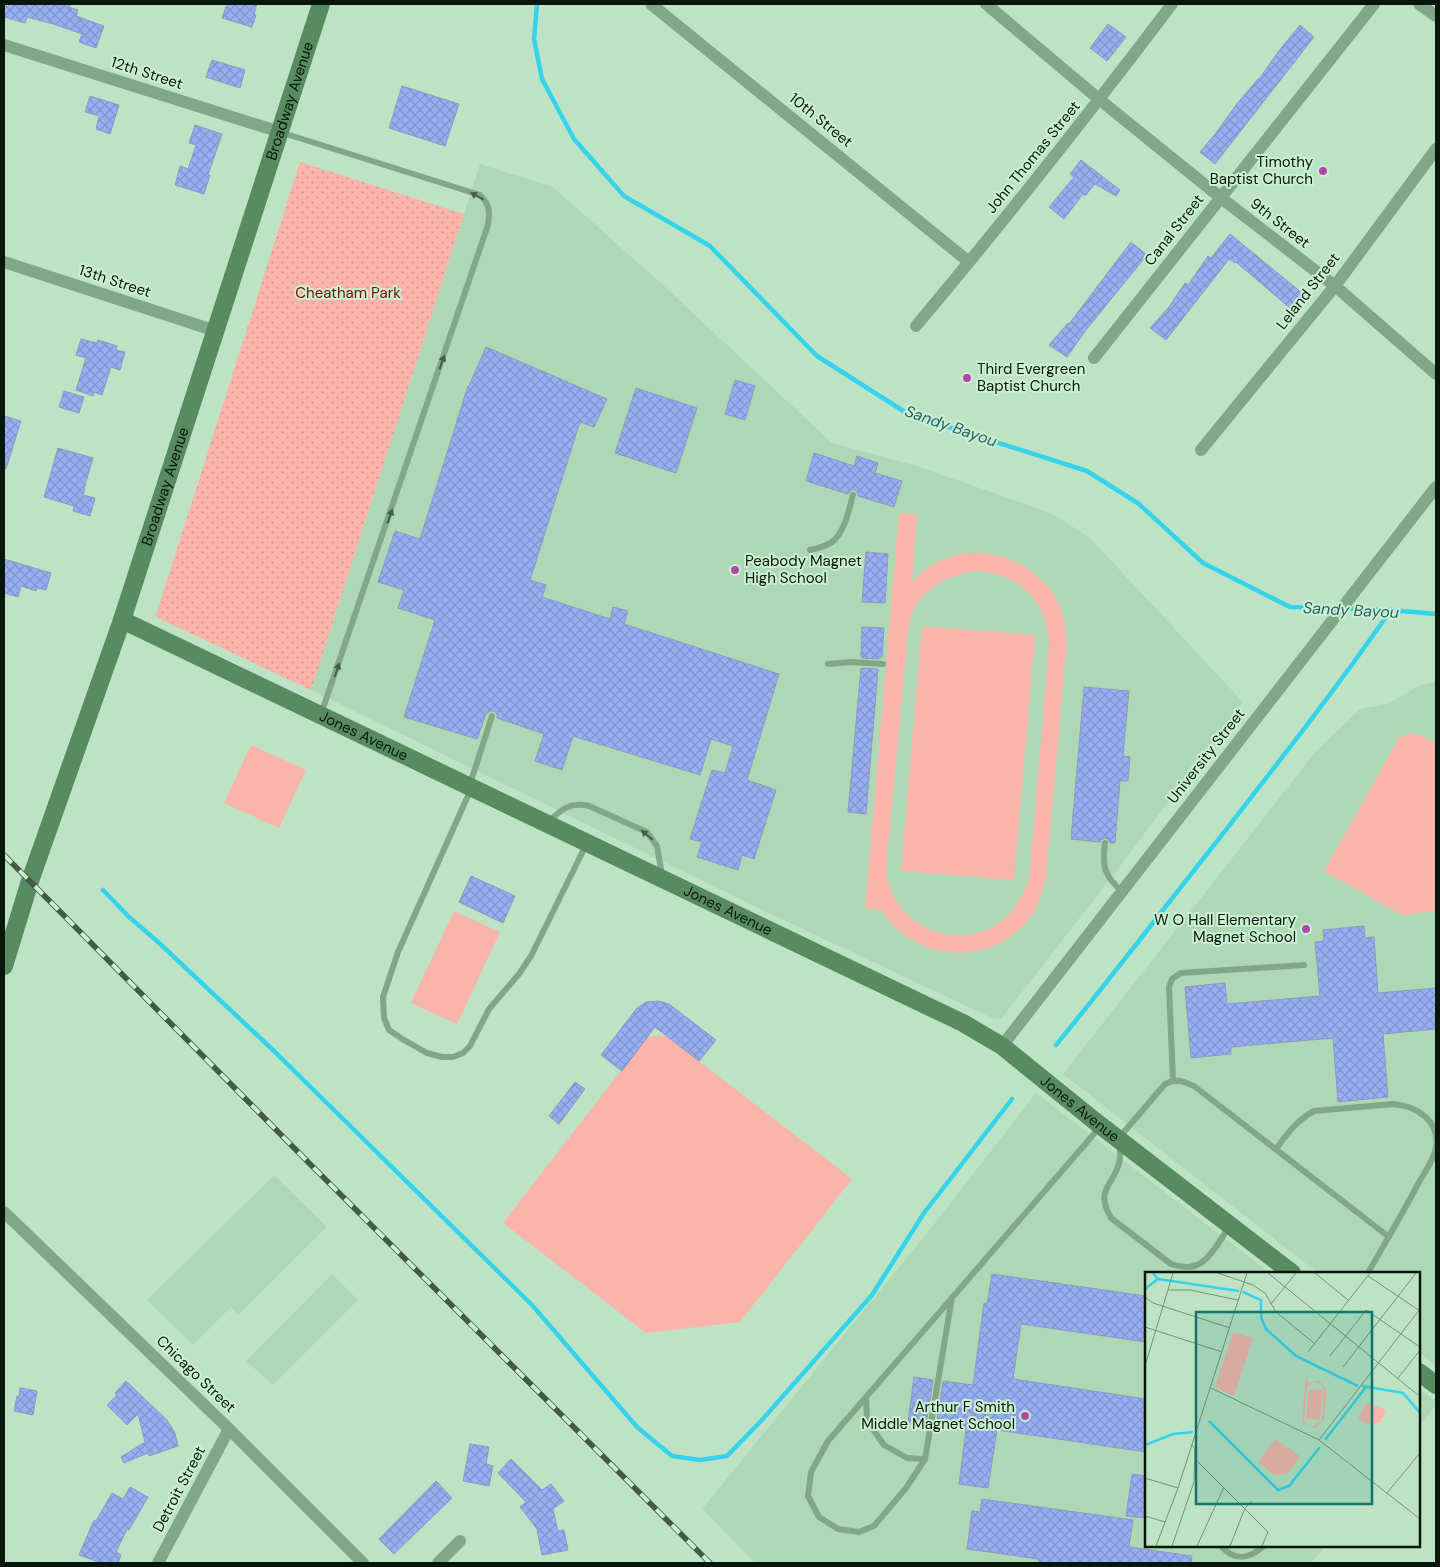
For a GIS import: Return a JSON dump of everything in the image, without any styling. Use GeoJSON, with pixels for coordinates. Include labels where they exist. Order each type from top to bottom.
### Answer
{"type":"FeatureCollection","features":[{"type":"Feature","properties":{"kind":"street","name":"Broadway Avenue"},"geometry":{"type":"LineString","coordinates":[[4,966],[30,882],[122,620],[321,4]]}},
{"type":"Feature","properties":{"kind":"street","name":"10th Street"},"geometry":{"type":"LineString","coordinates":[[651,4],[969,262]]}},
{"type":"Feature","properties":{"kind":"street","name":"9th Street"},"geometry":{"type":"LineString","coordinates":[[986,4],[1100,100],[1220,197],[1335,286],[1436,374]]}},
{"type":"Feature","properties":{"kind":"street","name":"John Thomas Street"},"geometry":{"type":"LineString","coordinates":[[916,326],[1100,100],[1172,4]]}},
{"type":"Feature","properties":{"kind":"street","name":"Canal Street"},"geometry":{"type":"LineString","coordinates":[[1094,358],[1374,4]]}},
{"type":"Feature","properties":{"kind":"street"},"geometry":{"type":"LineString","coordinates":[[1419,4],[1436,16]]}},
{"type":"Feature","properties":{"kind":"street","name":"12th Street"},"geometry":{"type":"LineString","coordinates":[[4,45],[280,132]]}},
{"type":"Feature","properties":{"kind":"street","name":"Leland Street"},"geometry":{"type":"LineString","coordinates":[[1201,450],[1335,286],[1436,148]]}},
{"type":"Feature","properties":{"kind":"street","name":"13th Street"},"geometry":{"type":"LineString","coordinates":[[4,262],[216,331]]}},
{"type":"Feature","properties":{"kind":"street","name":"University Street"},"geometry":{"type":"LineString","coordinates":[[1002,1046],[1436,486]]}},
{"type":"Feature","properties":{"kind":"street","name":"Jones Avenue"},"geometry":{"type":"LineString","coordinates":[[122,620],[963,1024],[1002,1046],[1101,1126],[1291,1272]]}},
{"type":"Feature","properties":{"kind":"street","name":"Chicago Street"},"geometry":{"type":"LineString","coordinates":[[4,1212],[229,1429],[363,1563]]}},
{"type":"Feature","properties":{"kind":"street"},"geometry":{"type":"LineString","coordinates":[[1420,1373],[1436,1385]]}},
{"type":"Feature","properties":{"kind":"street","name":"Detroit Street"},"geometry":{"type":"LineString","coordinates":[[158,1563],[229,1429]]}},
{"type":"Feature","properties":{"kind":"street"},"geometry":{"type":"LineString","coordinates":[[438,1563],[460,1541]]}},
{"type":"Feature","properties":{"kind":"lane"},"geometry":{"type":"LineString","coordinates":[[280,132],[480,195],[487,202],[490,212],[488,224],[321,716]]}},
{"type":"Feature","properties":{"kind":"lane"},"geometry":{"type":"LineString","coordinates":[[810,550],[834,541],[841,530],[853,495]]}},
{"type":"Feature","properties":{"kind":"lane"},"geometry":{"type":"LineString","coordinates":[[828,664],[851,662],[883,664]]}},
{"type":"Feature","properties":{"kind":"lane"},"geometry":{"type":"LineString","coordinates":[[492,716],[470,787],[398,952],[383,997],[384,1018],[389,1030],[427,1053],[442,1057],[453,1057],[462,1053],[470,1046],[489,1009],[519,974],[531,956],[587,843]]}},
{"type":"Feature","properties":{"kind":"lane"},"geometry":{"type":"LineString","coordinates":[[547,824],[561,810],[581,804],[647,832],[657,846],[662,879]]}},
{"type":"Feature","properties":{"kind":"lane"},"geometry":{"type":"LineString","coordinates":[[1105,843],[1104,864],[1106,874],[1122,891]]}},
{"type":"Feature","properties":{"kind":"lane"},"geometry":{"type":"LineString","coordinates":[[1173,1080],[1169,987],[1172,979],[1180,973],[1304,965]]}},
{"type":"Feature","properties":{"kind":"lane"},"geometry":{"type":"LineString","coordinates":[[1230,1226],[1206,1259],[1191,1268],[1181,1268],[1171,1264],[1111,1218],[1105,1207],[1104,1196],[1106,1186],[1119,1166],[1121,1156],[1118,1139],[1165,1084],[1173,1080],[1184,1081],[1194,1086],[1389,1237]]}},
{"type":"Feature","properties":{"kind":"lane"},"geometry":{"type":"LineString","coordinates":[[1276,1149],[1290,1130],[1303,1117],[1314,1111],[1392,1104],[1404,1105],[1415,1109],[1426,1117],[1432,1126],[1436,1138],[1436,1148],[1432,1159],[1369,1272]]}},
{"type":"Feature","properties":{"kind":"lane"},"geometry":{"type":"LineString","coordinates":[[952,1297],[925,1459],[906,1488],[874,1526],[859,1532],[838,1529],[819,1517],[808,1496],[811,1472],[828,1440],[866,1397],[952,1297],[1101,1126]]}},
{"type":"Feature","properties":{"kind":"lane"},"geometry":{"type":"LineString","coordinates":[[866,1397],[867,1421],[884,1445],[907,1458],[925,1459]]}},
{"type":"Feature","properties":{"kind":"lane"},"geometry":{"type":"LineString","coordinates":[[1223,1548],[1235,1557],[1246,1557],[1262,1547]]}},
{"type":"Feature","properties":{"kind":"shaded area","name":"Peabody Magnet High School"},"geometry":{"type":"Polygon","coordinates":[[[480,164],[553,187],[662,284],[832,443],[917,466],[1042,510],[1058,517],[1091,539],[1243,702],[1118,869],[1001,1019],[992,1018],[754,906],[311,690],[480,164]]]}},
{"type":"Feature","properties":{"kind":"shaded area","name":"W O Hall Elementary Magnet School"},"geometry":{"type":"Polygon","coordinates":[[[1436,682],[1436,1366],[1420,1353],[1420,1272],[1317,1272],[1063,1074],[1316,751],[1360,709],[1388,704],[1420,685],[1436,682]]]}},
{"type":"Feature","properties":{"kind":"shaded area"},"geometry":{"type":"Polygon","coordinates":[[[1036,1093],[1269,1272],[1145,1272],[1145,1547],[1324,1547],[1311,1563],[755,1563],[702,1509],[931,1228],[1036,1093]]]}},
{"type":"Feature","properties":{"kind":"shaded area"},"geometry":{"type":"Polygon","coordinates":[[[274,1175],[327,1227],[238,1315],[231,1307],[193,1345],[147,1300],[274,1175]]]}},
{"type":"Feature","properties":{"kind":"shaded area"},"geometry":{"type":"Polygon","coordinates":[[[332,1274],[358,1300],[273,1385],[246,1361],[332,1274]]]}},
{"type":"Feature","properties":{"kind":"shaded area"},"geometry":{"type":"Polygon","coordinates":[[[1420,1389],[1436,1402],[1436,1405],[1420,1426],[1420,1389]]]}},
{"type":"Feature","properties":{"kind":"green space","name":"Cheatham Park"},"geometry":{"type":"Polygon","coordinates":[[[300,162],[464,214],[311,690],[158,618],[156,615],[300,162]]]}},
{"type":"Feature","properties":{"kind":"green space"},"geometry":{"type":"Polygon","coordinates":[[[899,513],[917,514],[912,582],[934,564],[949,557],[966,553],[999,556],[1015,561],[1042,581],[1053,594],[1062,611],[1066,631],[1066,651],[1046,878],[1037,905],[1028,920],[1015,934],[982,950],[946,952],[928,947],[911,939],[896,928],[882,910],[865,908],[899,513]],[[975,571],[965,573],[936,585],[928,591],[915,607],[910,619],[908,633],[886,868],[892,893],[905,913],[916,922],[942,934],[971,934],[985,931],[998,924],[1013,910],[1029,881],[1049,646],[1048,630],[1044,616],[1028,592],[1005,577],[975,571]]]}},
{"type":"Feature","properties":{"kind":"green space"},"geometry":{"type":"Polygon","coordinates":[[[922,626],[1035,635],[1014,880],[901,871],[922,626]]]}},
{"type":"Feature","properties":{"kind":"green space"},"geometry":{"type":"Polygon","coordinates":[[[1415,733],[1436,743],[1436,911],[1402,915],[1324,871],[1400,736],[1415,733]]]}},
{"type":"Feature","properties":{"kind":"green space"},"geometry":{"type":"Polygon","coordinates":[[[251,745],[306,770],[279,828],[224,803],[251,745]]]}},
{"type":"Feature","properties":{"kind":"green space"},"geometry":{"type":"Polygon","coordinates":[[[454,911],[500,932],[457,1024],[411,1003],[454,911]]]}},
{"type":"Feature","properties":{"kind":"green space"},"geometry":{"type":"Polygon","coordinates":[[[666,1036],[852,1179],[740,1322],[646,1333],[503,1223],[647,1037],[666,1036]]]}},
{"type":"Feature","properties":{"kind":"building"},"geometry":{"type":"Polygon","coordinates":[[[4,4],[70,4],[69,7],[78,10],[76,16],[104,26],[96,48],[79,42],[82,34],[53,24],[27,17],[25,23],[4,17],[4,4]]]}},
{"type":"Feature","properties":{"kind":"building"},"geometry":{"type":"Polygon","coordinates":[[[227,4],[257,4],[252,27],[222,18],[227,4]]]}},
{"type":"Feature","properties":{"kind":"building"},"geometry":{"type":"Polygon","coordinates":[[[1108,24],[1126,37],[1107,61],[1090,48],[1108,24]]]}},
{"type":"Feature","properties":{"kind":"building"},"geometry":{"type":"Polygon","coordinates":[[[1300,25],[1314,37],[1215,164],[1200,152],[1300,25]]]}},
{"type":"Feature","properties":{"kind":"building"},"geometry":{"type":"Polygon","coordinates":[[[212,60],[245,70],[240,88],[206,77],[212,60]]]}},
{"type":"Feature","properties":{"kind":"building"},"geometry":{"type":"Polygon","coordinates":[[[402,86],[459,104],[445,146],[389,128],[402,86]]]}},
{"type":"Feature","properties":{"kind":"building"},"geometry":{"type":"Polygon","coordinates":[[[90,96],[119,105],[110,134],[96,129],[99,116],[85,112],[90,96]]]}},
{"type":"Feature","properties":{"kind":"building"},"geometry":{"type":"Polygon","coordinates":[[[195,125],[222,134],[208,175],[210,175],[204,194],[175,185],[180,166],[188,169],[196,145],[189,143],[195,125]]]}},
{"type":"Feature","properties":{"kind":"building"},"geometry":{"type":"Polygon","coordinates":[[[1081,160],[1120,190],[1116,196],[1095,184],[1085,196],[1083,194],[1064,219],[1049,207],[1074,177],[1070,174],[1081,160]]]}},
{"type":"Feature","properties":{"kind":"building"},"geometry":{"type":"Polygon","coordinates":[[[1230,234],[1302,293],[1290,308],[1236,262],[1229,259],[1166,340],[1150,328],[1169,307],[1185,283],[1188,285],[1208,256],[1211,258],[1230,234]]]}},
{"type":"Feature","properties":{"kind":"building"},"geometry":{"type":"Polygon","coordinates":[[[1131,242],[1147,255],[1086,330],[1067,357],[1049,345],[1069,324],[1131,242]]]}},
{"type":"Feature","properties":{"kind":"building"},"geometry":{"type":"Polygon","coordinates":[[[81,339],[97,343],[98,340],[117,346],[116,350],[125,352],[120,370],[111,367],[102,395],[94,392],[93,396],[76,390],[86,358],[76,355],[81,339]]]}},
{"type":"Feature","properties":{"kind":"building"},"geometry":{"type":"Polygon","coordinates":[[[486,347],[607,399],[594,427],[580,422],[530,580],[546,585],[542,597],[610,619],[613,607],[628,611],[624,624],[779,674],[747,780],[776,790],[754,859],[742,855],[738,870],[697,857],[702,842],[690,839],[712,770],[725,773],[733,746],[711,739],[700,775],[573,736],[562,770],[535,761],[544,734],[497,718],[497,714],[494,711],[486,714],[477,739],[404,717],[435,620],[398,608],[404,590],[378,582],[395,531],[420,539],[468,386],[486,347]]]}},
{"type":"Feature","properties":{"kind":"building"},"geometry":{"type":"Polygon","coordinates":[[[735,380],[755,386],[745,420],[725,414],[735,380]]]}},
{"type":"Feature","properties":{"kind":"building"},"geometry":{"type":"Polygon","coordinates":[[[636,388],[697,408],[676,473],[615,453],[636,388]]]}},
{"type":"Feature","properties":{"kind":"building"},"geometry":{"type":"Polygon","coordinates":[[[64,391],[84,397],[79,413],[59,407],[64,391]]]}},
{"type":"Feature","properties":{"kind":"building"},"geometry":{"type":"Polygon","coordinates":[[[4,416],[21,421],[6,469],[4,468],[4,416]]]}},
{"type":"Feature","properties":{"kind":"building"},"geometry":{"type":"Polygon","coordinates":[[[58,448],[93,458],[83,495],[95,498],[90,516],[73,511],[74,506],[44,497],[58,448]]]}},
{"type":"Feature","properties":{"kind":"building"},"geometry":{"type":"Polygon","coordinates":[[[814,453],[854,466],[857,456],[878,463],[875,473],[902,481],[894,507],[858,496],[855,490],[851,490],[848,494],[806,481],[814,453]]]}},
{"type":"Feature","properties":{"kind":"building"},"geometry":{"type":"Polygon","coordinates":[[[866,552],[888,554],[885,603],[862,602],[866,552]]]}},
{"type":"Feature","properties":{"kind":"building"},"geometry":{"type":"Polygon","coordinates":[[[4,559],[51,573],[46,590],[37,588],[36,591],[21,586],[18,597],[4,593],[4,559]]]}},
{"type":"Feature","properties":{"kind":"building"},"geometry":{"type":"Polygon","coordinates":[[[862,627],[884,628],[882,657],[879,657],[879,659],[862,658],[862,627]]]}},
{"type":"Feature","properties":{"kind":"building"},"geometry":{"type":"Polygon","coordinates":[[[861,668],[878,669],[866,814],[848,812],[861,668]]]}},
{"type":"Feature","properties":{"kind":"building"},"geometry":{"type":"Polygon","coordinates":[[[1084,687],[1129,691],[1123,756],[1130,757],[1128,781],[1120,781],[1115,843],[1110,843],[1105,838],[1100,842],[1071,839],[1084,687]]]}},
{"type":"Feature","properties":{"kind":"building"},"geometry":{"type":"Polygon","coordinates":[[[471,876],[515,896],[503,923],[459,902],[471,876]]]}},
{"type":"Feature","properties":{"kind":"building","name":"W O Hall Elementary Magnet School"},"geometry":{"type":"Polygon","coordinates":[[[1364,926],[1365,938],[1374,937],[1378,993],[1436,988],[1436,1029],[1383,1034],[1388,1097],[1338,1102],[1333,1038],[1231,1047],[1231,1054],[1191,1058],[1185,987],[1225,983],[1227,1004],[1320,996],[1315,942],[1324,941],[1323,930],[1364,926]]]}},
{"type":"Feature","properties":{"kind":"building"},"geometry":{"type":"Polygon","coordinates":[[[658,1001],[669,1004],[716,1040],[699,1061],[655,1027],[622,1071],[601,1055],[637,1008],[646,1002],[658,1001]]]}},
{"type":"Feature","properties":{"kind":"building"},"geometry":{"type":"Polygon","coordinates":[[[575,1082],[585,1089],[559,1124],[549,1116],[575,1082]]]}},
{"type":"Feature","properties":{"kind":"building","name":"Arthur F Smith Middle Magnet School"},"geometry":{"type":"Polygon","coordinates":[[[992,1274],[1145,1296],[1145,1342],[1021,1324],[1013,1379],[1145,1399],[1145,1452],[997,1430],[988,1488],[959,1484],[966,1430],[936,1426],[943,1381],[973,1385],[984,1303],[987,1304],[992,1274]]]}},
{"type":"Feature","properties":{"kind":"building"},"geometry":{"type":"Polygon","coordinates":[[[914,1377],[933,1380],[926,1425],[908,1422],[914,1377]]]}},
{"type":"Feature","properties":{"kind":"building"},"geometry":{"type":"Polygon","coordinates":[[[126,1381],[167,1420],[175,1433],[178,1446],[149,1456],[148,1453],[124,1463],[121,1457],[145,1442],[138,1414],[127,1425],[107,1405],[117,1395],[115,1393],[126,1381]]]}},
{"type":"Feature","properties":{"kind":"building"},"geometry":{"type":"Polygon","coordinates":[[[20,1388],[37,1391],[33,1415],[14,1411],[20,1388]]]}},
{"type":"Feature","properties":{"kind":"building"},"geometry":{"type":"Polygon","coordinates":[[[470,1444],[489,1447],[486,1464],[493,1466],[489,1486],[463,1481],[470,1444]]]}},
{"type":"Feature","properties":{"kind":"building"},"geometry":{"type":"Polygon","coordinates":[[[511,1459],[542,1490],[551,1484],[564,1501],[553,1509],[558,1531],[564,1530],[568,1550],[542,1555],[537,1529],[520,1507],[526,1502],[498,1473],[511,1459]]]}},
{"type":"Feature","properties":{"kind":"building"},"geometry":{"type":"Polygon","coordinates":[[[1132,1474],[1145,1476],[1145,1518],[1126,1516],[1132,1474]]]}},
{"type":"Feature","properties":{"kind":"building"},"geometry":{"type":"Polygon","coordinates":[[[436,1481],[452,1498],[394,1554],[379,1539],[436,1481]]]}},
{"type":"Feature","properties":{"kind":"building"},"geometry":{"type":"Polygon","coordinates":[[[130,1487],[148,1497],[129,1530],[127,1529],[116,1552],[121,1555],[118,1563],[101,1563],[79,1555],[94,1520],[96,1521],[112,1493],[123,1499],[130,1487]]]}},
{"type":"Feature","properties":{"kind":"building"},"geometry":{"type":"Polygon","coordinates":[[[982,1499],[1133,1520],[1129,1547],[1192,1556],[1191,1563],[1039,1563],[1039,1559],[967,1549],[972,1511],[980,1512],[982,1499]]]}},
{"type":"Feature","properties":{"kind":"waterway","name":"Sandy Bayou"},"geometry":{"type":"LineString","coordinates":[[537,4],[534,39],[542,79],[574,139],[624,196],[710,246],[817,356],[908,414],[1087,471],[1139,504],[1203,563],[1290,607],[1391,610],[1436,614]]}},
{"type":"Feature","properties":{"kind":"waterway"},"geometry":{"type":"LineString","coordinates":[[1056,1045],[1284,755],[1391,610]]}},
{"type":"Feature","properties":{"kind":"waterway"},"geometry":{"type":"LineString","coordinates":[[103,890],[129,917],[274,1051],[532,1305],[637,1427],[672,1456],[700,1460],[727,1456],[761,1421],[872,1295],[924,1213],[1012,1099]]}},
{"type":"Feature","properties":{"kind":"railway"},"geometry":{"type":"LineString","coordinates":[[4,855],[306,1160],[710,1563]]}},
{"type":"Feature","properties":{"kind":"place","name":"Timothy Baptist Church"},"geometry":{"type":"Point","coordinates":[1323,171]}},
{"type":"Feature","properties":{"kind":"place","name":"Third Evergreen Baptist Church"},"geometry":{"type":"Point","coordinates":[967,378]}},
{"type":"Feature","properties":{"kind":"place","name":"Peabody Magnet High School"},"geometry":{"type":"Point","coordinates":[735,570]}},
{"type":"Feature","properties":{"kind":"place","name":"W O Hall Elementary Magnet School"},"geometry":{"type":"Point","coordinates":[1306,929]}},
{"type":"Feature","properties":{"kind":"place","name":"Arthur F Smith Middle Magnet School"},"geometry":{"type":"Point","coordinates":[1025,1416]}}]}
